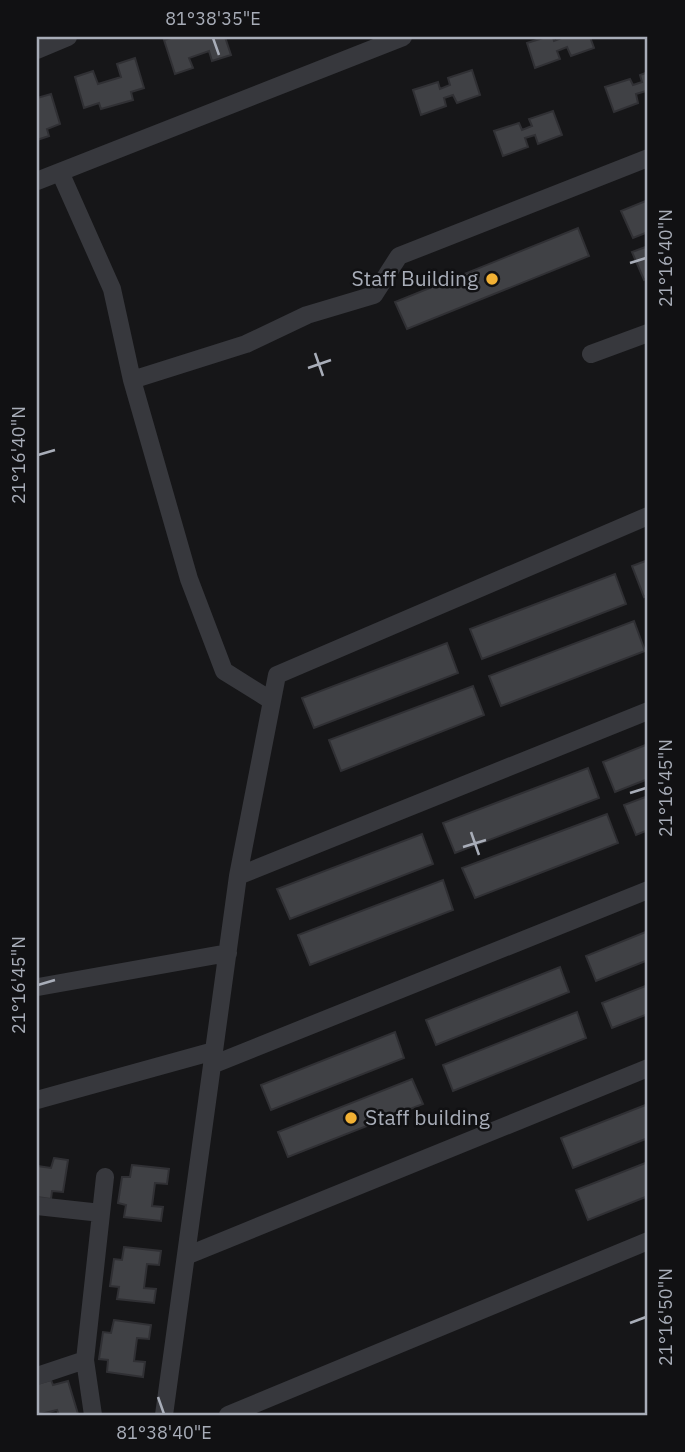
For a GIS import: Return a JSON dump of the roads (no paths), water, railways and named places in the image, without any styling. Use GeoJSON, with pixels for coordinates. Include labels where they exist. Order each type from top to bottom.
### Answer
{"type":"FeatureCollection","features":[{"type":"Feature","properties":{"kind":"street"},"geometry":{"type":"LineString","coordinates":[[37,50],[68,37]]}},
{"type":"Feature","properties":{"kind":"street"},"geometry":{"type":"LineString","coordinates":[[353,57],[355,37]]}},
{"type":"Feature","properties":{"kind":"street"},"geometry":{"type":"LineString","coordinates":[[37,181],[403,37]]}},
{"type":"Feature","properties":{"kind":"street"},"geometry":{"type":"LineString","coordinates":[[132,380],[246,344],[307,315],[374,295],[399,256],[648,158]]}},
{"type":"Feature","properties":{"kind":"street"},"geometry":{"type":"LineString","coordinates":[[60,172],[111,289],[132,380],[189,579],[224,671],[272,701]]}},
{"type":"Feature","properties":{"kind":"street"},"geometry":{"type":"LineString","coordinates":[[591,354],[648,332]]}},
{"type":"Feature","properties":{"kind":"street"},"geometry":{"type":"LineString","coordinates":[[164,1415],[238,876],[277,675],[648,516]]}},
{"type":"Feature","properties":{"kind":"street"},"geometry":{"type":"LineString","coordinates":[[238,876],[648,711]]}},
{"type":"Feature","properties":{"kind":"street"},"geometry":{"type":"LineString","coordinates":[[37,1100],[213,1058],[648,890]]}},
{"type":"Feature","properties":{"kind":"street"},"geometry":{"type":"LineString","coordinates":[[38,987],[228,953]]}},
{"type":"Feature","properties":{"kind":"street"},"geometry":{"type":"LineString","coordinates":[[186,1256],[648,1068]]}},
{"type":"Feature","properties":{"kind":"street"},"geometry":{"type":"LineString","coordinates":[[93,1415],[85,1360],[106,1177]]}},
{"type":"Feature","properties":{"kind":"street"},"geometry":{"type":"LineString","coordinates":[[37,1206],[101,1213]]}},
{"type":"Feature","properties":{"kind":"street"},"geometry":{"type":"LineString","coordinates":[[228,1415],[648,1241]]}},
{"type":"Feature","properties":{"kind":"street"},"geometry":{"type":"LineString","coordinates":[[37,1376],[85,1360]]}},
{"type":"Feature","properties":{"kind":"place","name":"Staff Building"},"geometry":{"type":"Point","coordinates":[492,279]}},
{"type":"Feature","properties":{"kind":"place","name":"Staff building"},"geometry":{"type":"Point","coordinates":[351,1118]}}]}
